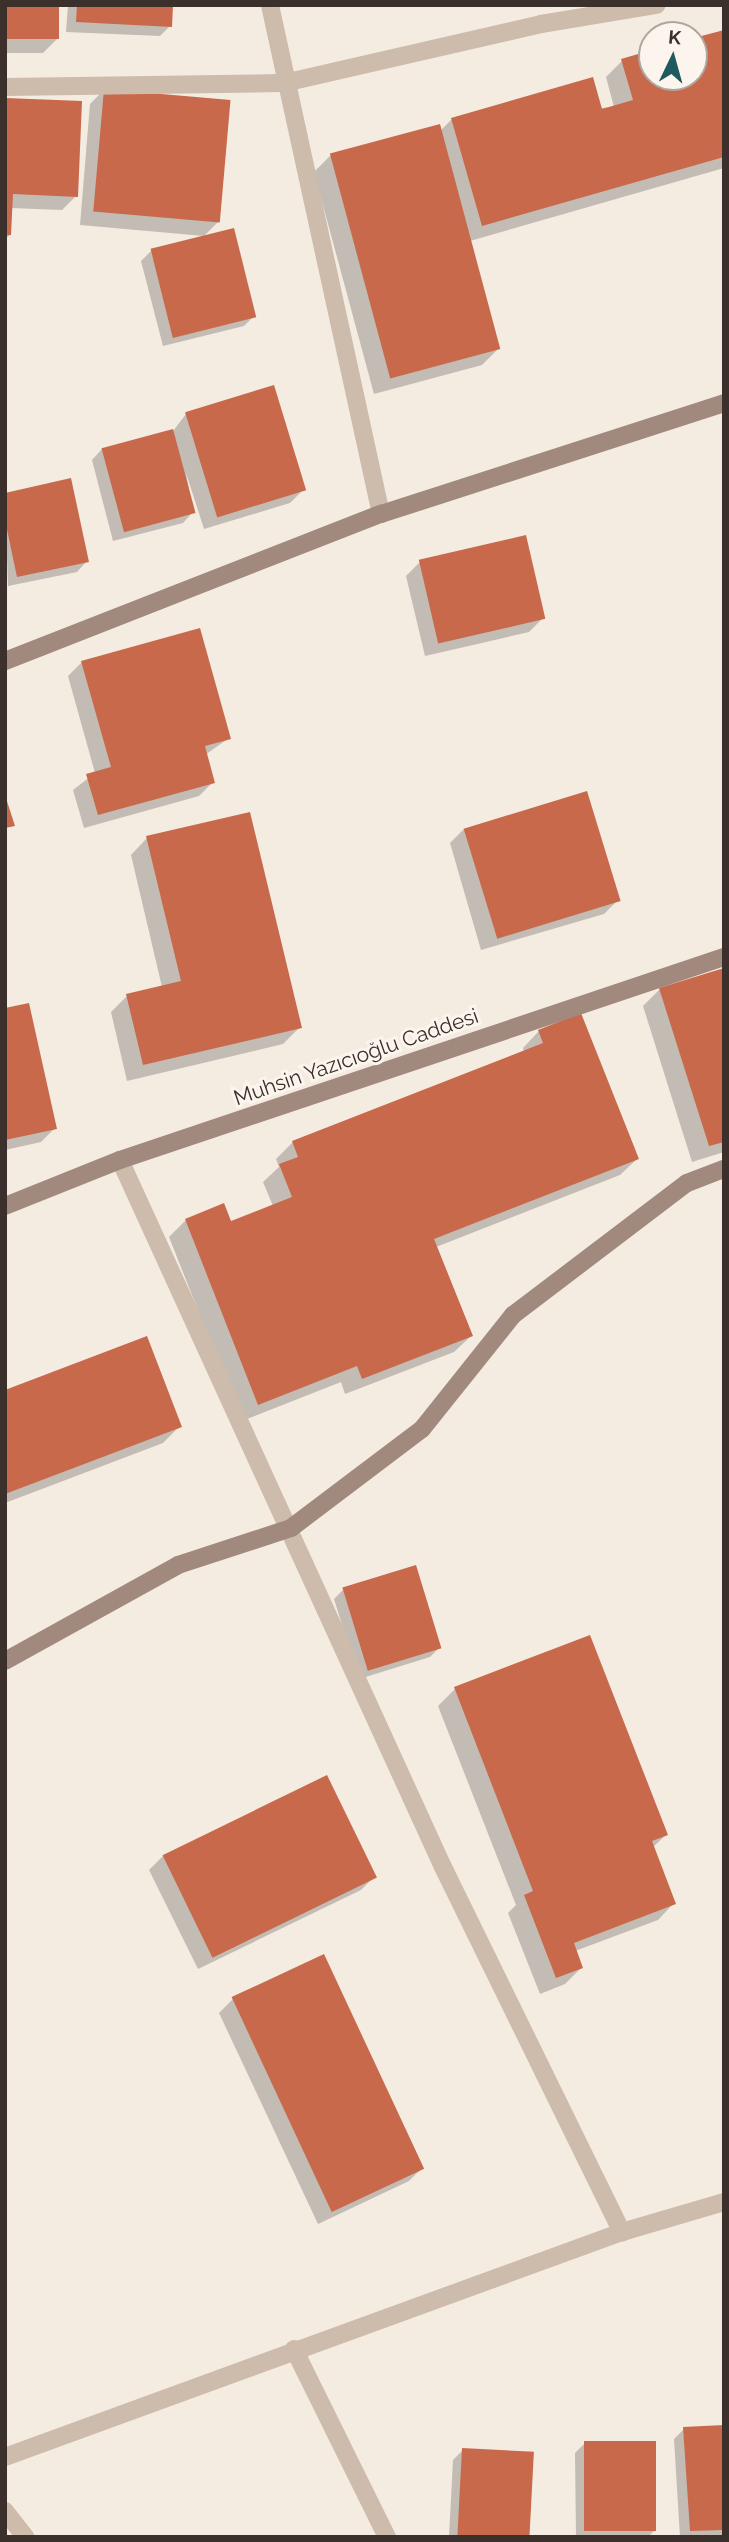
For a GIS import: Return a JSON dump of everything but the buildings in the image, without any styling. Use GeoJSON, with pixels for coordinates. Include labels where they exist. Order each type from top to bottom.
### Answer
{"type":"FeatureCollection","features":[{"type":"Feature","properties":{"kind":"street"},"geometry":{"type":"LineString","coordinates":[[270,5],[284,83],[381,514]]}},
{"type":"Feature","properties":{"kind":"street"},"geometry":{"type":"LineString","coordinates":[[5,87],[284,83],[541,24],[656,5]]}},
{"type":"Feature","properties":{"kind":"street"},"geometry":{"type":"LineString","coordinates":[[5,661],[381,514],[724,403]]}},
{"type":"Feature","properties":{"kind":"street","name":"Muhsin Yazıcıoğlu Caddesi"},"geometry":{"type":"LineString","coordinates":[[5,1206],[120,1160],[724,957]]}},
{"type":"Feature","properties":{"kind":"street"},"geometry":{"type":"LineString","coordinates":[[120,1160],[291,1528],[443,1867],[622,2232]]}},
{"type":"Feature","properties":{"kind":"street"},"geometry":{"type":"LineString","coordinates":[[5,1661],[178,1565],[291,1528],[422,1429],[513,1315],[687,1184],[724,1169]]}},
{"type":"Feature","properties":{"kind":"street"},"geometry":{"type":"LineString","coordinates":[[5,2458],[294,2349],[622,2232],[724,2202]]}},
{"type":"Feature","properties":{"kind":"street"},"geometry":{"type":"LineString","coordinates":[[294,2349],[387,2537]]}},
{"type":"Feature","properties":{"kind":"street"},"geometry":{"type":"LineString","coordinates":[[5,2511],[24,2537]]}}]}
